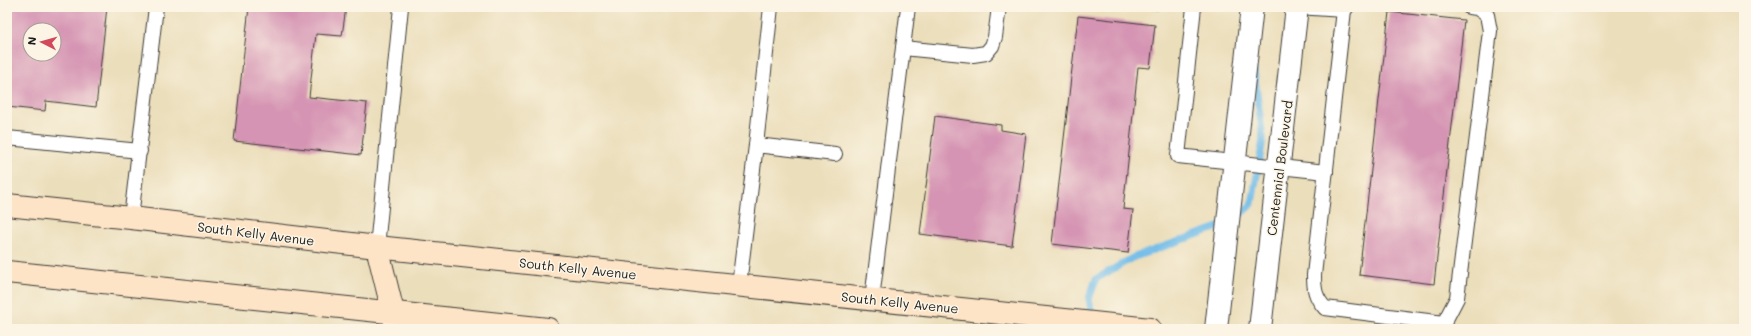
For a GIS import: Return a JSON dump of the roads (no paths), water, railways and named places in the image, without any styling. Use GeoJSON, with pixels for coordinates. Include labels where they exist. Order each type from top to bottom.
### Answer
{"type":"FeatureCollection","features":[{"type":"Feature","properties":{"kind":"main road","name":"South Kelly Avenue"},"geometry":{"type":"LineString","coordinates":[[7,205],[377,247],[1150,329]]}},
{"type":"Feature","properties":{"kind":"main road"},"geometry":{"type":"LineString","coordinates":[[377,247],[391,321]]}},
{"type":"Feature","properties":{"kind":"main road"},"geometry":{"type":"LineString","coordinates":[[7,272],[391,321],[548,329]]}},
{"type":"Feature","properties":{"kind":"street"},"geometry":{"type":"LineString","coordinates":[[1216,329],[1252,7]]}},
{"type":"Feature","properties":{"kind":"street","name":"Centennial Boulevard"},"geometry":{"type":"LineString","coordinates":[[1260,329],[1297,7]]}},
{"type":"Feature","properties":{"kind":"lane"},"geometry":{"type":"LineString","coordinates":[[131,218],[156,7]]}},
{"type":"Feature","properties":{"kind":"lane"},"geometry":{"type":"LineString","coordinates":[[377,247],[401,7]]}},
{"type":"Feature","properties":{"kind":"lane"},"geometry":{"type":"LineString","coordinates":[[739,285],[771,7]]}},
{"type":"Feature","properties":{"kind":"lane"},"geometry":{"type":"LineString","coordinates":[[872,299],[908,7]]}},
{"type":"Feature","properties":{"kind":"lane"},"geometry":{"type":"LineString","coordinates":[[903,48],[972,55],[986,52],[992,46],[995,37],[999,7]]}},
{"type":"Feature","properties":{"kind":"lane"},"geometry":{"type":"LineString","coordinates":[[1194,7],[1178,156],[1326,172]]}},
{"type":"Feature","properties":{"kind":"lane"},"geometry":{"type":"LineString","coordinates":[[1297,7],[1345,8],[1314,275],[1314,290],[1318,300],[1325,308],[1443,326],[1457,298],[1490,31],[1487,15],[1477,8],[1469,7]]}},
{"type":"Feature","properties":{"kind":"lane"},"geometry":{"type":"LineString","coordinates":[[7,138],[140,151]]}},
{"type":"Feature","properties":{"kind":"lane"},"geometry":{"type":"LineString","coordinates":[[756,145],[835,154]]}},
{"type":"Feature","properties":{"kind":"waterway"},"geometry":{"type":"LineString","coordinates":[[1233,221],[1252,204],[1263,139],[1254,71]]}},
{"type":"Feature","properties":{"kind":"waterway"},"geometry":{"type":"LineString","coordinates":[[1093,320],[1089,299],[1096,279],[1132,258],[1224,225]]}}]}
